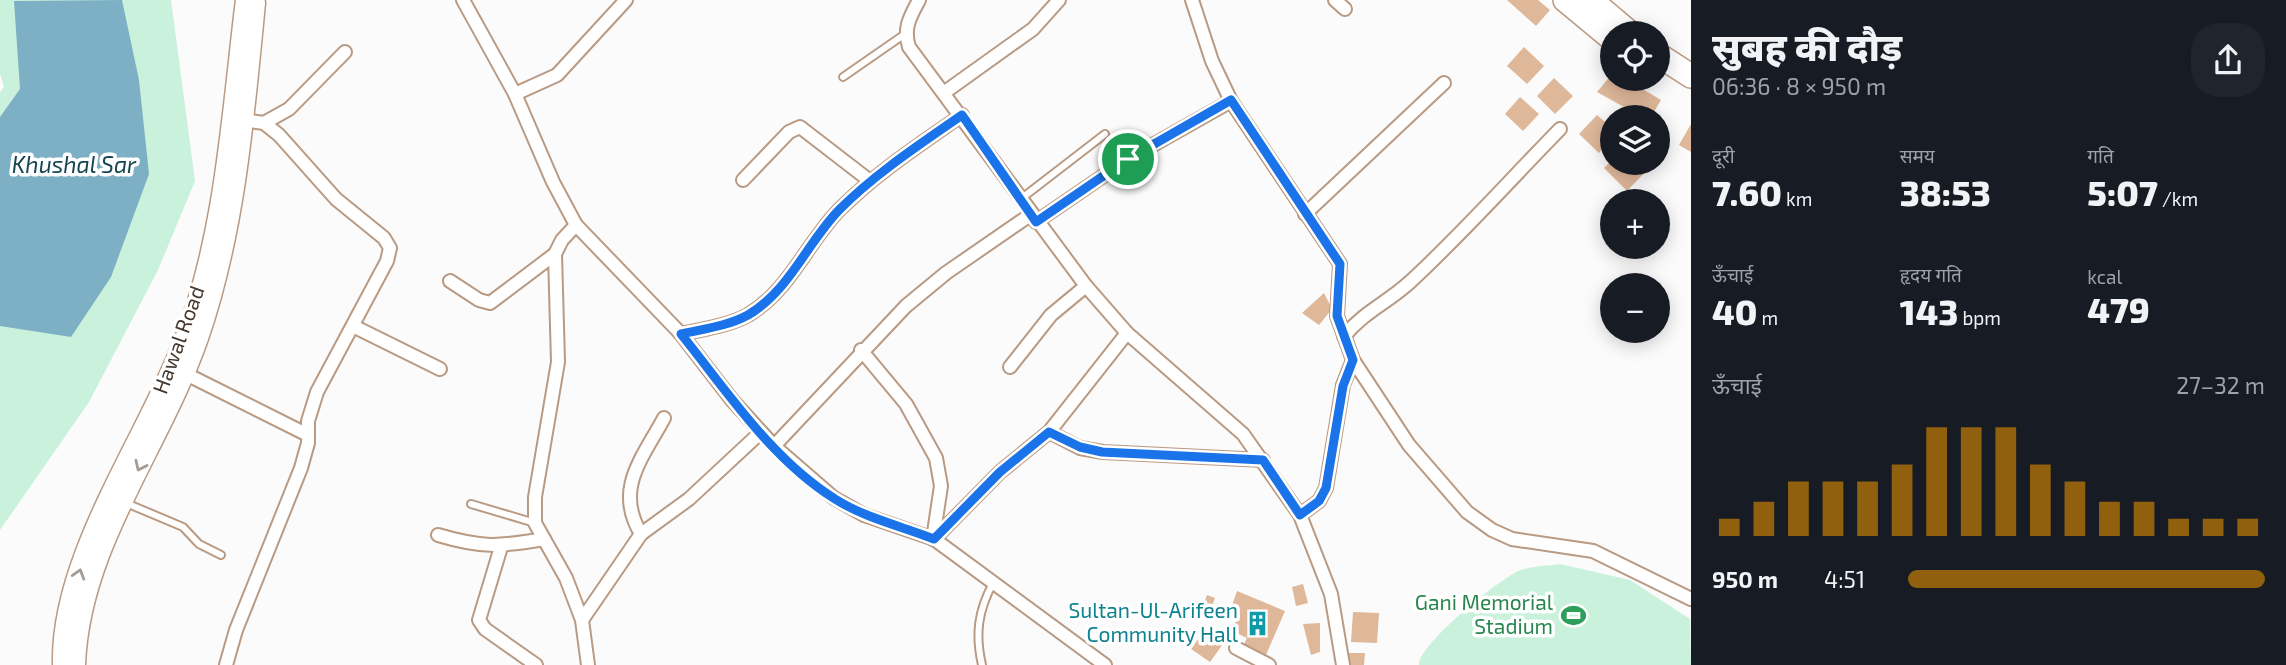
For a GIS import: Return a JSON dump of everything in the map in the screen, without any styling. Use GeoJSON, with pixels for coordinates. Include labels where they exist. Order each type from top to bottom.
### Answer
{"type":"FeatureCollection","features":[{"type":"Feature","properties":{"kind":"highway"},"geometry":{"type":"LineString","coordinates":[[1565,0],[1600,29]]}},
{"type":"Feature","properties":{"kind":"highway"},"geometry":{"type":"LineString","coordinates":[[1591,0],[1616,21]]}},
{"type":"Feature","properties":{"kind":"highway"},"geometry":{"type":"LineString","coordinates":[[1670,62],[1691,76]]}},
{"type":"Feature","properties":{"kind":"highway"},"geometry":{"type":"LineString","coordinates":[[1670,80],[1691,93]]}},
{"type":"Feature","properties":{"kind":"main road","name":"Hawal Road"},"geometry":{"type":"LineString","coordinates":[[238,119],[245,0]]}},
{"type":"Feature","properties":{"kind":"main road","name":"Hawal Road"},"geometry":{"type":"LineString","coordinates":[[62,665],[65,625],[90,538],[178,371],[199,338],[220,259],[256,0]]}},
{"type":"Feature","properties":{"kind":"main road","name":"Hawal Road"},"geometry":{"type":"LineString","coordinates":[[76,665],[88,594],[178,371]]}},
{"type":"Feature","properties":{"kind":"street"},"geometry":{"type":"LineString","coordinates":[[463,0],[515,94],[553,183],[576,225],[681,334],[774,446],[834,498],[864,515],[934,539],[1105,665]]}},
{"type":"Feature","properties":{"kind":"street"},"geometry":{"type":"LineString","coordinates":[[515,94],[558,75],[625,0]]}},
{"type":"Feature","properties":{"kind":"street"},"geometry":{"type":"LineString","coordinates":[[919,0],[907,21],[905,34],[909,47],[962,115],[1033,219],[1127,333],[1217,408],[1263,460],[1300,515],[1331,594],[1343,665]]}},
{"type":"Feature","properties":{"kind":"street"},"geometry":{"type":"LineString","coordinates":[[945,92],[1033,29],[1059,0]]}},
{"type":"Feature","properties":{"kind":"street"},"geometry":{"type":"LineString","coordinates":[[1192,0],[1212,61],[1231,100],[1340,264],[1337,316],[1353,360],[1409,445],[1468,512],[1492,530],[1513,539],[1593,551],[1691,599]]}},
{"type":"Feature","properties":{"kind":"street"},"geometry":{"type":"LineString","coordinates":[[264,123],[295,104],[345,52]]}},
{"type":"Feature","properties":{"kind":"street"},"geometry":{"type":"LineString","coordinates":[[1305,214],[1444,83]]}},
{"type":"Feature","properties":{"kind":"street"},"geometry":{"type":"LineString","coordinates":[[774,446],[861,350],[905,306],[946,273],[1128,159],[1231,100]]}},
{"type":"Feature","properties":{"kind":"street"},"geometry":{"type":"LineString","coordinates":[[681,334],[720,326],[746,316],[764,304],[836,213],[870,181],[962,115]]}},
{"type":"Feature","properties":{"kind":"street"},"geometry":{"type":"LineString","coordinates":[[226,665],[236,631],[301,468],[317,393],[390,248],[384,239],[336,199],[264,123],[238,119]]}},
{"type":"Feature","properties":{"kind":"street"},"geometry":{"type":"LineString","coordinates":[[743,180],[789,132],[800,127],[870,181]]}},
{"type":"Feature","properties":{"kind":"street"},"geometry":{"type":"LineString","coordinates":[[1344,336],[1362,315],[1415,277],[1560,129]]}},
{"type":"Feature","properties":{"kind":"street"},"geometry":{"type":"LineString","coordinates":[[450,281],[479,300],[490,303],[555,254],[562,240],[576,225]]}},
{"type":"Feature","properties":{"kind":"street"},"geometry":{"type":"LineString","coordinates":[[555,254],[558,362],[535,496],[535,523],[566,578],[582,620],[588,665]]}},
{"type":"Feature","properties":{"kind":"street"},"geometry":{"type":"LineString","coordinates":[[1010,367],[1051,315],[1086,286]]}},
{"type":"Feature","properties":{"kind":"street"},"geometry":{"type":"LineString","coordinates":[[353,326],[440,369]]}},
{"type":"Feature","properties":{"kind":"street"},"geometry":{"type":"LineString","coordinates":[[934,539],[1000,472],[1049,432],[1127,333]]}},
{"type":"Feature","properties":{"kind":"street"},"geometry":{"type":"LineString","coordinates":[[861,350],[906,404],[936,458],[941,486],[934,539]]}},
{"type":"Feature","properties":{"kind":"street"},"geometry":{"type":"LineString","coordinates":[[1300,515],[1319,501],[1326,488],[1343,386],[1353,360]]}},
{"type":"Feature","properties":{"kind":"street"},"geometry":{"type":"LineString","coordinates":[[178,371],[308,435]]}},
{"type":"Feature","properties":{"kind":"street"},"geometry":{"type":"LineString","coordinates":[[641,534],[631,517],[629,487],[664,418]]}},
{"type":"Feature","properties":{"kind":"street"},"geometry":{"type":"LineString","coordinates":[[582,620],[641,534],[689,499],[761,432]]}},
{"type":"Feature","properties":{"kind":"street"},"geometry":{"type":"LineString","coordinates":[[1049,432],[1080,447],[1102,452],[1263,460]]}},
{"type":"Feature","properties":{"kind":"street"},"geometry":{"type":"LineString","coordinates":[[438,536],[477,546],[501,547],[544,539]]}},
{"type":"Feature","properties":{"kind":"street"},"geometry":{"type":"LineString","coordinates":[[501,547],[479,620],[485,629],[536,665]]}},
{"type":"Feature","properties":{"kind":"street"},"geometry":{"type":"LineString","coordinates":[[1236,648],[1269,665]]}},
{"type":"Feature","properties":{"kind":"lane"},"geometry":{"type":"LineString","coordinates":[[843,77],[905,34]]}},
{"type":"Feature","properties":{"kind":"lane"},"geometry":{"type":"LineString","coordinates":[[1020,200],[1105,134]]}},
{"type":"Feature","properties":{"kind":"lane"},"geometry":{"type":"LineString","coordinates":[[124,502],[183,527],[199,544],[221,555]]}},
{"type":"Feature","properties":{"kind":"lane"},"geometry":{"type":"LineString","coordinates":[[471,504],[535,523]]}},
{"type":"Feature","properties":{"kind":"lane"},"geometry":{"type":"LineString","coordinates":[[982,665],[977,631],[978,615],[993,583]]}},
{"type":"Feature","properties":{"kind":"green space"},"geometry":{"type":"Polygon","coordinates":[[[0,0],[171,0],[195,181],[158,270],[89,402],[0,530],[0,92],[4,87],[0,74],[0,0]]]}},
{"type":"Feature","properties":{"kind":"green space","name":"Gani Memorial Stadium"},"geometry":{"type":"Polygon","coordinates":[[[1560,564],[1630,580],[1690,619],[1691,665],[1419,665],[1431,643],[1445,628],[1497,585],[1521,570],[1560,564]]]}},
{"type":"Feature","properties":{"kind":"water","name":"Khushal Sar"},"geometry":{"type":"Polygon","coordinates":[[[122,0],[139,80],[149,174],[111,277],[71,337],[0,326],[0,117],[20,89],[14,1],[122,0]]]}},
{"type":"Feature","properties":{"kind":"building"},"geometry":{"type":"Polygon","coordinates":[[[1507,0],[1538,0],[1550,10],[1536,26],[1507,0]]]}},
{"type":"Feature","properties":{"kind":"building"},"geometry":{"type":"Polygon","coordinates":[[[1524,47],[1544,66],[1527,84],[1507,66],[1524,47]]]}},
{"type":"Feature","properties":{"kind":"building"},"geometry":{"type":"Polygon","coordinates":[[[1554,78],[1573,96],[1555,114],[1537,96],[1554,78]]]}},
{"type":"Feature","properties":{"kind":"building"},"geometry":{"type":"Polygon","coordinates":[[[1600,88],[1600,91],[1646,91],[1661,100],[1658,105],[1620,105],[1597,92],[1600,88]]]}},
{"type":"Feature","properties":{"kind":"building"},"geometry":{"type":"Polygon","coordinates":[[[1520,97],[1539,114],[1523,131],[1505,114],[1520,97]]]}},
{"type":"Feature","properties":{"kind":"building"},"geometry":{"type":"Polygon","coordinates":[[[1597,115],[1600,118],[1600,152],[1599,153],[1579,134],[1597,115]]]}},
{"type":"Feature","properties":{"kind":"building"},"geometry":{"type":"Polygon","coordinates":[[[1691,124],[1691,152],[1679,145],[1691,124]]]}},
{"type":"Feature","properties":{"kind":"building"},"geometry":{"type":"Polygon","coordinates":[[[1611,175],[1642,175],[1629,189],[1625,189],[1611,175]]]}},
{"type":"Feature","properties":{"kind":"building"},"geometry":{"type":"Polygon","coordinates":[[[1324,293],[1332,309],[1319,325],[1302,313],[1324,293]]]}},
{"type":"Feature","properties":{"kind":"building"},"geometry":{"type":"Polygon","coordinates":[[[1303,584],[1308,603],[1296,606],[1292,587],[1303,584]]]}},
{"type":"Feature","properties":{"kind":"building","name":"Sultan-Ul-Arifeen Community Hall"},"geometry":{"type":"Polygon","coordinates":[[[1237,591],[1285,611],[1266,655],[1243,646],[1247,638],[1232,631],[1239,614],[1230,611],[1237,591]]]}},
{"type":"Feature","properties":{"kind":"building"},"geometry":{"type":"Polygon","coordinates":[[[1207,595],[1215,598],[1208,617],[1200,614],[1207,595]]]}},
{"type":"Feature","properties":{"kind":"building"},"geometry":{"type":"Polygon","coordinates":[[[1353,612],[1379,613],[1377,643],[1351,642],[1353,612]]]}},
{"type":"Feature","properties":{"kind":"building"},"geometry":{"type":"Polygon","coordinates":[[[1320,623],[1320,652],[1311,655],[1303,624],[1320,623]]]}},
{"type":"Feature","properties":{"kind":"building"},"geometry":{"type":"Polygon","coordinates":[[[1204,631],[1223,644],[1210,662],[1191,649],[1204,631]]]}},
{"type":"Feature","properties":{"kind":"building"},"geometry":{"type":"Polygon","coordinates":[[[1347,653],[1365,653],[1364,665],[1347,665],[1347,653]]]}},
{"type":"Feature","properties":{"kind":"place","name":"Gani Memorial Stadium"},"geometry":{"type":"Point","coordinates":[1573,615]}},
{"type":"Feature","properties":{"kind":"place","name":"Sultan-Ul-Arifeen Community Hall"},"geometry":{"type":"Point","coordinates":[1258,623]}},
{"type":"Feature","properties":{"kind":"route"},"geometry":{"type":"LineString","coordinates":[[1231,100],[1267,159],[1340,264],[1337,316],[1353,360],[1343,386],[1336,418],[1326,488],[1319,501],[1300,515],[1263,460],[1102,452],[1080,447],[1049,432],[1000,472],[934,539],[906,527],[864,515],[834,498],[802,473],[732,400],[681,334],[720,326],[746,316],[764,304],[836,213],[870,181],[907,152],[962,115],[1036,222],[1128,159],[1231,100]]}}]}
